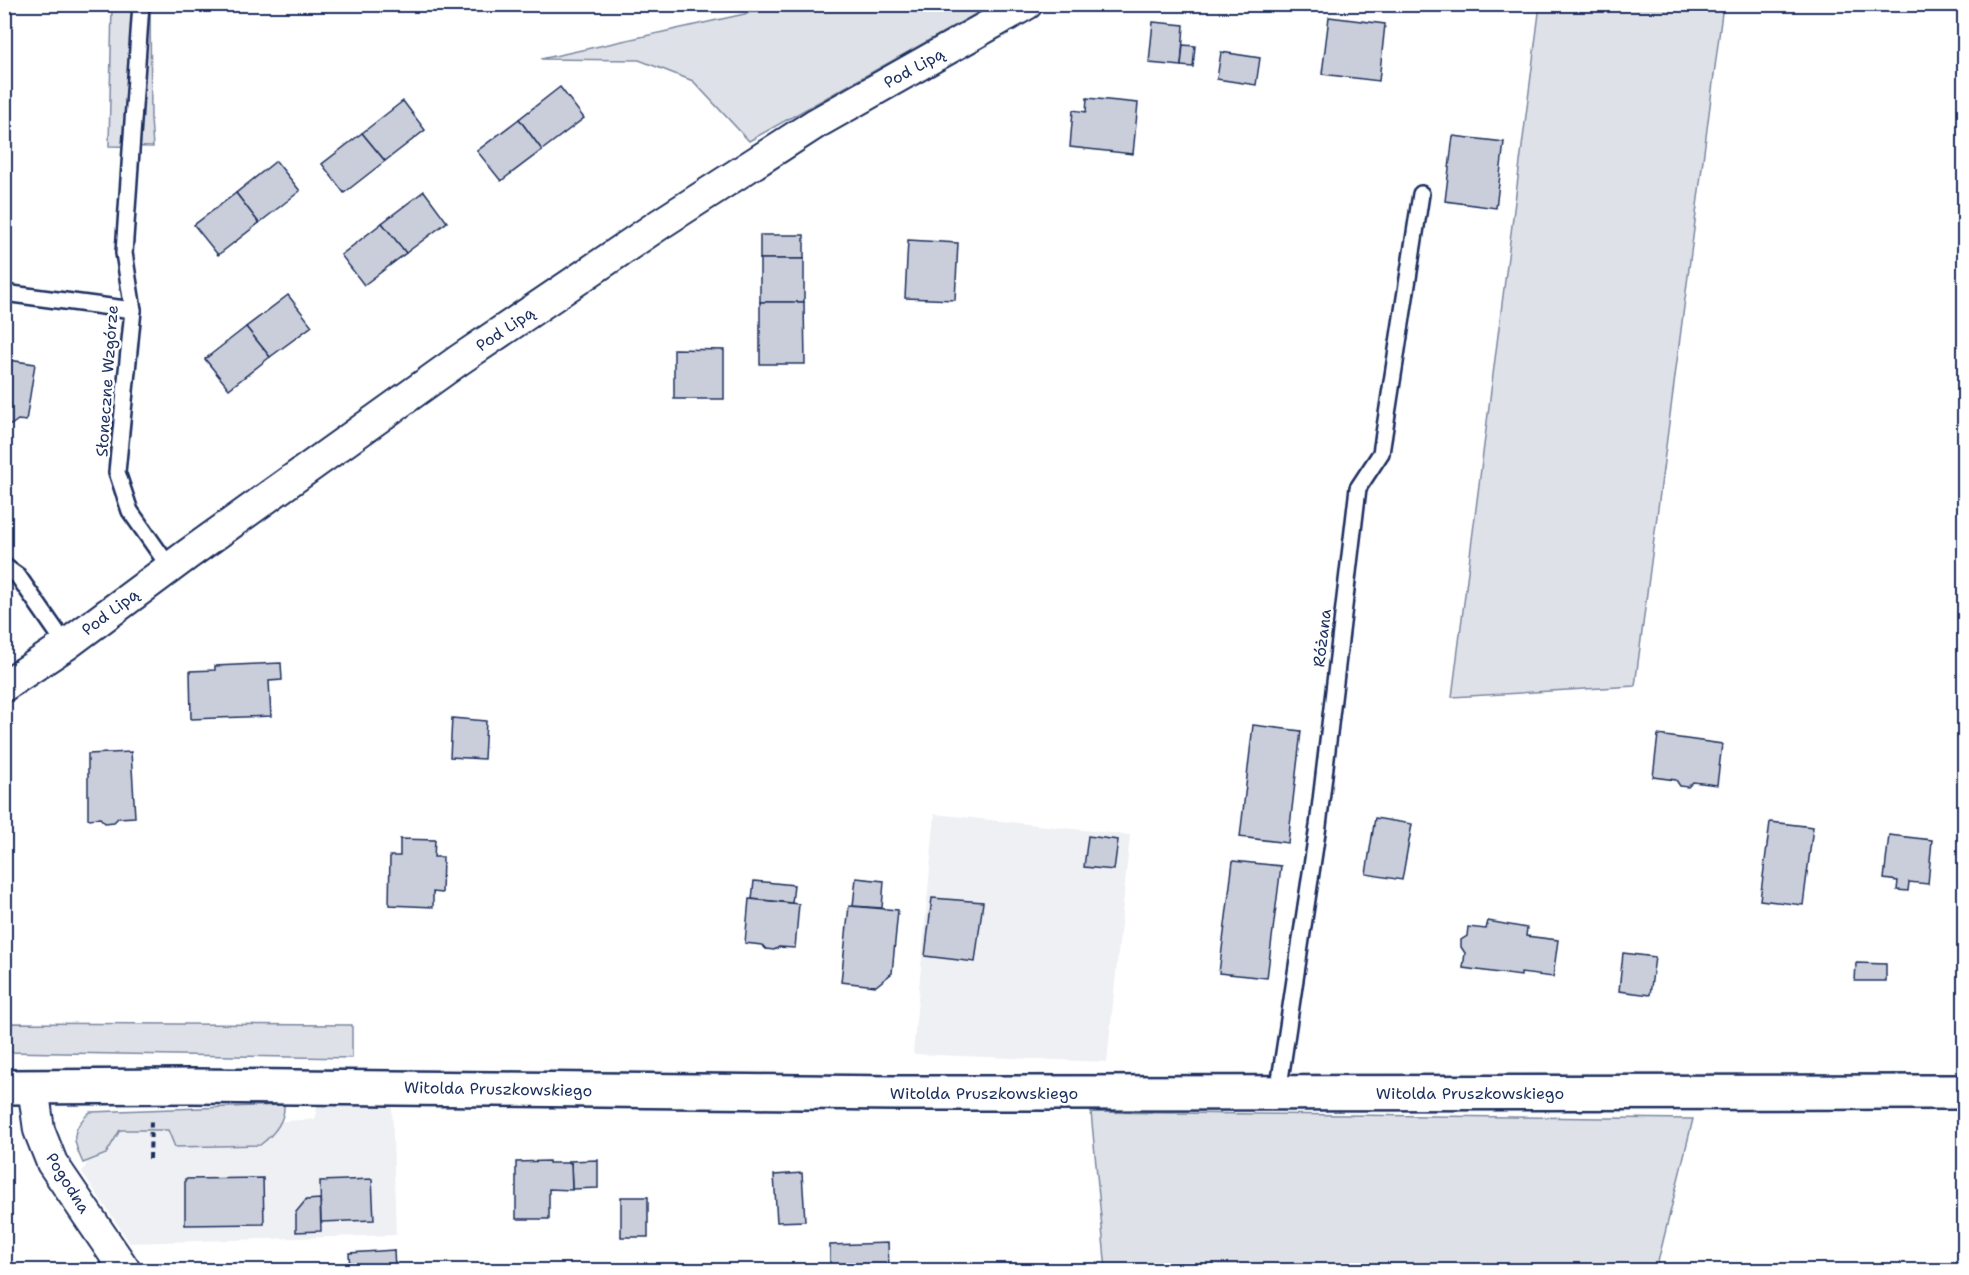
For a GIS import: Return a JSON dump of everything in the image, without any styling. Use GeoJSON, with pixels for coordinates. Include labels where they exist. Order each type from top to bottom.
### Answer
{"type":"FeatureCollection","features":[{"type":"Feature","properties":{"kind":"street","name":"Pod Lipą"},"geometry":{"type":"LineString","coordinates":[[4,686],[66,645],[459,360],[660,224],[815,124],[1026,4]]}},
{"type":"Feature","properties":{"kind":"street","name":"Witolda Pruszkowskiego"},"geometry":{"type":"LineString","coordinates":[[19,1086],[884,1093],[1965,1092]]}},
{"type":"Feature","properties":{"kind":"street","name":"Pogodna"},"geometry":{"type":"LineString","coordinates":[[19,1086],[52,1163],[125,1270]]}},
{"type":"Feature","properties":{"kind":"lane","name":"Słoneczne Wzgórze"},"geometry":{"type":"LineString","coordinates":[[141,4],[124,253],[133,310],[117,472],[130,511],[170,568]]}},
{"type":"Feature","properties":{"kind":"lane","name":"Różana"},"geometry":{"type":"LineString","coordinates":[[1278,1093],[1318,826],[1358,488],[1381,453],[1421,194]]}},
{"type":"Feature","properties":{"kind":"lane"},"geometry":{"type":"LineString","coordinates":[[4,293],[133,310]]}},
{"type":"Feature","properties":{"kind":"lane"},"geometry":{"type":"LineString","coordinates":[[4,566],[18,576],[66,645]]}},
{"type":"Feature","properties":{"kind":"path"},"geometry":{"type":"LineString","coordinates":[[150,1159],[151,1121],[157,1116]]}},
{"type":"Feature","properties":{"kind":"shaded area"},"geometry":{"type":"Polygon","coordinates":[[[772,4],[992,5],[749,141],[693,81],[639,60],[541,59],[758,11],[772,4]]]}},
{"type":"Feature","properties":{"kind":"shaded area"},"geometry":{"type":"Polygon","coordinates":[[[112,5],[150,5],[153,147],[109,146],[112,5]]]}},
{"type":"Feature","properties":{"kind":"shaded area"},"geometry":{"type":"Polygon","coordinates":[[[1540,5],[1723,5],[1635,686],[1452,697],[1540,5]]]}},
{"type":"Feature","properties":{"kind":"shaded area"},"geometry":{"type":"Polygon","coordinates":[[[935,814],[1130,835],[1107,1062],[913,1054],[935,814]]]}},
{"type":"Feature","properties":{"kind":"shaded area"},"geometry":{"type":"Polygon","coordinates":[[[5,1023],[352,1025],[352,1058],[5,1052],[5,1023]]]}},
{"type":"Feature","properties":{"kind":"shaded area"},"geometry":{"type":"Polygon","coordinates":[[[392,1104],[396,1235],[130,1243],[82,1172],[112,1120],[272,1122],[315,1119],[317,1106],[392,1104]]]}},
{"type":"Feature","properties":{"kind":"shaded area"},"geometry":{"type":"Polygon","coordinates":[[[284,1105],[277,1128],[260,1145],[175,1147],[168,1130],[120,1130],[106,1154],[83,1163],[75,1142],[79,1124],[90,1112],[284,1105]]]}},
{"type":"Feature","properties":{"kind":"shaded area"},"geometry":{"type":"Polygon","coordinates":[[[1091,1112],[1693,1119],[1656,1270],[1106,1270],[1091,1112]]]}},
{"type":"Feature","properties":{"kind":"building"},"geometry":{"type":"Polygon","coordinates":[[[1329,17],[1385,24],[1379,81],[1322,74],[1329,17]]]}},
{"type":"Feature","properties":{"kind":"building"},"geometry":{"type":"Polygon","coordinates":[[[1153,22],[1184,25],[1181,66],[1149,63],[1153,22]]]}},
{"type":"Feature","properties":{"kind":"building"},"geometry":{"type":"Polygon","coordinates":[[[1183,45],[1195,46],[1193,67],[1181,66],[1183,45]]]}},
{"type":"Feature","properties":{"kind":"building"},"geometry":{"type":"Polygon","coordinates":[[[1221,52],[1260,58],[1256,85],[1217,79],[1221,52]]]}},
{"type":"Feature","properties":{"kind":"building"},"geometry":{"type":"Polygon","coordinates":[[[560,87],[584,118],[542,150],[519,119],[560,87]]]}},
{"type":"Feature","properties":{"kind":"building"},"geometry":{"type":"Polygon","coordinates":[[[1087,98],[1138,103],[1133,154],[1070,147],[1073,110],[1086,112],[1087,98]]]}},
{"type":"Feature","properties":{"kind":"building"},"geometry":{"type":"Polygon","coordinates":[[[403,101],[425,130],[385,161],[362,133],[403,101]]]}},
{"type":"Feature","properties":{"kind":"building"},"geometry":{"type":"Polygon","coordinates":[[[519,119],[542,150],[501,181],[477,151],[519,119]]]}},
{"type":"Feature","properties":{"kind":"building"},"geometry":{"type":"Polygon","coordinates":[[[362,133],[385,161],[344,193],[322,164],[362,133]]]}},
{"type":"Feature","properties":{"kind":"building"},"geometry":{"type":"Polygon","coordinates":[[[1453,136],[1504,142],[1496,208],[1445,201],[1453,136]]]}},
{"type":"Feature","properties":{"kind":"building"},"geometry":{"type":"Polygon","coordinates":[[[276,161],[300,191],[259,223],[236,193],[276,161]]]}},
{"type":"Feature","properties":{"kind":"building"},"geometry":{"type":"Polygon","coordinates":[[[424,191],[447,222],[406,253],[382,223],[424,191]]]}},
{"type":"Feature","properties":{"kind":"building"},"geometry":{"type":"Polygon","coordinates":[[[236,193],[259,223],[218,255],[194,225],[236,193]]]}},
{"type":"Feature","properties":{"kind":"building"},"geometry":{"type":"Polygon","coordinates":[[[382,223],[406,253],[364,285],[341,255],[382,223]]]}},
{"type":"Feature","properties":{"kind":"building"},"geometry":{"type":"Polygon","coordinates":[[[760,235],[804,235],[804,259],[760,259],[760,235]]]}},
{"type":"Feature","properties":{"kind":"building"},"geometry":{"type":"Polygon","coordinates":[[[908,240],[958,243],[955,300],[905,298],[908,240]]]}},
{"type":"Feature","properties":{"kind":"building"},"geometry":{"type":"Polygon","coordinates":[[[760,259],[804,259],[804,302],[760,302],[760,259]]]}},
{"type":"Feature","properties":{"kind":"building"},"geometry":{"type":"Polygon","coordinates":[[[288,295],[312,326],[270,357],[246,327],[288,295]]]}},
{"type":"Feature","properties":{"kind":"building"},"geometry":{"type":"Polygon","coordinates":[[[760,302],[804,302],[805,364],[760,364],[760,302]]]}},
{"type":"Feature","properties":{"kind":"building"},"geometry":{"type":"Polygon","coordinates":[[[246,327],[270,357],[229,389],[205,359],[246,327]]]}},
{"type":"Feature","properties":{"kind":"building"},"geometry":{"type":"Polygon","coordinates":[[[674,349],[724,350],[724,399],[674,399],[674,349]]]}},
{"type":"Feature","properties":{"kind":"building"},"geometry":{"type":"Polygon","coordinates":[[[4,351],[10,352],[9,360],[35,364],[26,421],[18,420],[11,425],[4,424],[4,351]]]}},
{"type":"Feature","properties":{"kind":"building"},"geometry":{"type":"Polygon","coordinates":[[[281,663],[282,680],[269,681],[271,716],[191,719],[190,671],[215,670],[215,666],[281,663]]]}},
{"type":"Feature","properties":{"kind":"building"},"geometry":{"type":"Polygon","coordinates":[[[452,718],[486,721],[484,759],[450,757],[452,718]]]}},
{"type":"Feature","properties":{"kind":"building"},"geometry":{"type":"Polygon","coordinates":[[[1253,725],[1301,731],[1288,843],[1240,837],[1253,725]]]}},
{"type":"Feature","properties":{"kind":"building"},"geometry":{"type":"Polygon","coordinates":[[[1658,735],[1722,744],[1717,785],[1693,782],[1688,787],[1680,786],[1676,780],[1653,777],[1658,735]]]}},
{"type":"Feature","properties":{"kind":"building"},"geometry":{"type":"Polygon","coordinates":[[[131,752],[135,817],[118,818],[114,822],[105,823],[100,818],[88,819],[88,754],[131,752]]]}},
{"type":"Feature","properties":{"kind":"building"},"geometry":{"type":"Polygon","coordinates":[[[1375,818],[1412,824],[1402,880],[1366,874],[1375,818]]]}},
{"type":"Feature","properties":{"kind":"building"},"geometry":{"type":"Polygon","coordinates":[[[1770,822],[1813,827],[1803,905],[1760,900],[1770,822]]]}},
{"type":"Feature","properties":{"kind":"building"},"geometry":{"type":"Polygon","coordinates":[[[1889,835],[1932,840],[1928,884],[1909,882],[1908,891],[1897,890],[1898,881],[1884,879],[1889,835]]]}},
{"type":"Feature","properties":{"kind":"building"},"geometry":{"type":"Polygon","coordinates":[[[1088,836],[1118,840],[1114,870],[1084,867],[1088,836]]]}},
{"type":"Feature","properties":{"kind":"building"},"geometry":{"type":"Polygon","coordinates":[[[400,839],[435,840],[434,857],[443,857],[442,893],[433,892],[433,907],[389,905],[390,856],[400,856],[400,839]]]}},
{"type":"Feature","properties":{"kind":"building"},"geometry":{"type":"Polygon","coordinates":[[[1233,861],[1281,866],[1267,978],[1219,973],[1233,861]]]}},
{"type":"Feature","properties":{"kind":"building"},"geometry":{"type":"Polygon","coordinates":[[[856,878],[884,881],[882,908],[853,906],[856,878]]]}},
{"type":"Feature","properties":{"kind":"building"},"geometry":{"type":"Polygon","coordinates":[[[754,881],[794,885],[792,903],[752,899],[754,881]]]}},
{"type":"Feature","properties":{"kind":"building"},"geometry":{"type":"Polygon","coordinates":[[[932,898],[983,902],[975,962],[925,956],[932,898]]]}},
{"type":"Feature","properties":{"kind":"building"},"geometry":{"type":"Polygon","coordinates":[[[749,899],[799,904],[795,948],[779,947],[774,950],[766,949],[762,945],[745,943],[749,899]]]}},
{"type":"Feature","properties":{"kind":"building"},"geometry":{"type":"Polygon","coordinates":[[[849,906],[898,910],[892,973],[876,986],[841,982],[849,906]]]}},
{"type":"Feature","properties":{"kind":"building"},"geometry":{"type":"Polygon","coordinates":[[[1488,921],[1527,928],[1526,936],[1558,940],[1553,977],[1521,973],[1521,976],[1463,968],[1465,953],[1461,947],[1461,940],[1467,936],[1468,927],[1486,929],[1488,921]]]}},
{"type":"Feature","properties":{"kind":"building"},"geometry":{"type":"Polygon","coordinates":[[[1623,953],[1655,957],[1650,995],[1619,991],[1623,953]]]}},
{"type":"Feature","properties":{"kind":"building"},"geometry":{"type":"Polygon","coordinates":[[[1856,963],[1886,964],[1886,981],[1855,981],[1856,963]]]}},
{"type":"Feature","properties":{"kind":"building"},"geometry":{"type":"Polygon","coordinates":[[[598,1160],[598,1188],[572,1189],[571,1163],[568,1161],[598,1160]]]}},
{"type":"Feature","properties":{"kind":"building"},"geometry":{"type":"Polygon","coordinates":[[[549,1161],[549,1163],[571,1163],[572,1190],[549,1189],[549,1219],[516,1219],[516,1162],[549,1161]]]}},
{"type":"Feature","properties":{"kind":"building"},"geometry":{"type":"Polygon","coordinates":[[[802,1173],[805,1221],[777,1222],[774,1175],[802,1173]]]}},
{"type":"Feature","properties":{"kind":"building"},"geometry":{"type":"Polygon","coordinates":[[[263,1178],[264,1224],[185,1225],[185,1179],[263,1178]]]}},
{"type":"Feature","properties":{"kind":"building"},"geometry":{"type":"Polygon","coordinates":[[[372,1179],[374,1220],[321,1222],[320,1181],[372,1179]]]}},
{"type":"Feature","properties":{"kind":"building"},"geometry":{"type":"Polygon","coordinates":[[[621,1197],[648,1197],[648,1237],[621,1237],[621,1197]]]}},
{"type":"Feature","properties":{"kind":"building"},"geometry":{"type":"Polygon","coordinates":[[[320,1199],[321,1231],[296,1232],[296,1212],[306,1200],[320,1199]]]}},
{"type":"Feature","properties":{"kind":"building"},"geometry":{"type":"Polygon","coordinates":[[[888,1243],[889,1270],[830,1270],[830,1245],[888,1243]]]}},
{"type":"Feature","properties":{"kind":"building"},"geometry":{"type":"Polygon","coordinates":[[[394,1250],[395,1270],[350,1270],[349,1253],[394,1250]]]}}]}
